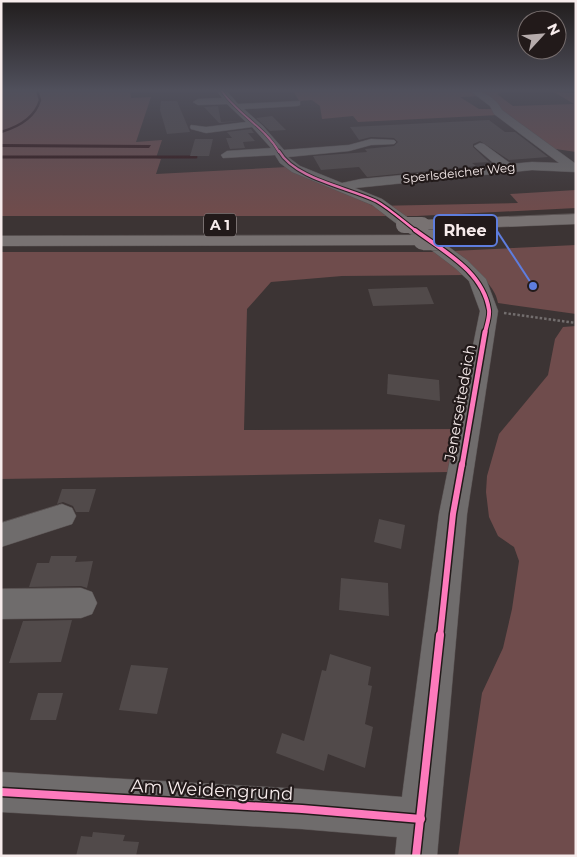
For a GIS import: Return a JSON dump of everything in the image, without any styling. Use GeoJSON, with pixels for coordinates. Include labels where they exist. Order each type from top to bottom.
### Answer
{"type":"FeatureCollection","features":[{"type":"Feature","properties":{"kind":"highway","name":"A 1"},"geometry":{"type":"LineString","coordinates":[[1,241],[422,233],[576,219]]}},
{"type":"Feature","properties":{"kind":"highway","name":"A 1"},"geometry":{"type":"LineString","coordinates":[[1,225],[404,226],[441,240],[576,234]]}},
{"type":"Feature","properties":{"kind":"street"},"geometry":{"type":"LineString","coordinates":[[260,130],[280,152],[284,160],[296,169],[316,179],[343,187],[377,202],[461,264],[477,279],[489,311]]}},
{"type":"Feature","properties":{"kind":"street"},"geometry":{"type":"LineString","coordinates":[[523,130],[573,167]]}},
{"type":"Feature","properties":{"kind":"street"},"geometry":{"type":"LineString","coordinates":[[226,139],[264,134]]}},
{"type":"Feature","properties":{"kind":"street"},"geometry":{"type":"LineString","coordinates":[[348,136],[360,144]]}},
{"type":"Feature","properties":{"kind":"street"},"geometry":{"type":"LineString","coordinates":[[227,155],[332,150],[360,144],[390,142]]}},
{"type":"Feature","properties":{"kind":"street"},"geometry":{"type":"LineString","coordinates":[[480,146],[508,168]]}},
{"type":"Feature","properties":{"kind":"street","name":"Sperlsdeicher Weg"},"geometry":{"type":"LineString","coordinates":[[343,187],[361,183],[508,168],[532,166],[573,167]]}},
{"type":"Feature","properties":{"kind":"street","name":"Jenerseitedeich"},"geometry":{"type":"LineString","coordinates":[[419,837],[452,514],[489,311]]}},
{"type":"Feature","properties":{"kind":"street"},"geometry":{"type":"LineString","coordinates":[[1,535],[62,516]]}},
{"type":"Feature","properties":{"kind":"street"},"geometry":{"type":"LineString","coordinates":[[1,604],[81,603]]}},
{"type":"Feature","properties":{"kind":"street","name":"Am Weidengrund"},"geometry":{"type":"LineString","coordinates":[[1,792],[293,808],[419,837]]}},
{"type":"Feature","properties":{"kind":"path"},"geometry":{"type":"LineString","coordinates":[[489,311],[576,323]]}},
{"type":"Feature","properties":{"kind":"shaded area"},"geometry":{"type":"Polygon","coordinates":[[[1,130],[140,130],[136,142],[162,140],[156,158],[161,159],[156,174],[287,167],[311,180],[347,192],[373,206],[518,203],[510,194],[576,190],[576,208],[417,216],[1,216],[1,130]]]}},
{"type":"Feature","properties":{"kind":"shaded area"},"geometry":{"type":"Polygon","coordinates":[[[525,130],[576,130],[576,152],[549,148],[525,130]]]}},
{"type":"Feature","properties":{"kind":"shaded area"},"geometry":{"type":"Polygon","coordinates":[[[1,144],[151,145],[149,148],[1,147],[1,144]]]}},
{"type":"Feature","properties":{"kind":"shaded area"},"geometry":{"type":"Polygon","coordinates":[[[576,245],[576,314],[498,303],[496,295],[486,281],[452,251],[576,245]]]}},
{"type":"Feature","properties":{"kind":"shaded area"},"geometry":{"type":"Polygon","coordinates":[[[1,252],[437,252],[467,275],[342,276],[271,282],[247,309],[244,430],[458,429],[450,472],[1,479],[1,252]]]}},
{"type":"Feature","properties":{"kind":"shaded area"},"geometry":{"type":"Polygon","coordinates":[[[576,326],[576,856],[458,856],[482,693],[503,648],[512,609],[519,561],[514,547],[498,536],[489,517],[486,492],[487,476],[499,434],[548,375],[555,339],[563,327],[576,326]]]}},
{"type":"Feature","properties":{"kind":"building"},"geometry":{"type":"Polygon","coordinates":[[[166,130],[189,130],[190,132],[167,134],[166,130]]]}},
{"type":"Feature","properties":{"kind":"building"},"geometry":{"type":"Polygon","coordinates":[[[252,130],[254,133],[248,133],[255,141],[243,142],[245,148],[230,149],[226,138],[232,138],[227,132],[252,130]]]}},
{"type":"Feature","properties":{"kind":"building"},"geometry":{"type":"Polygon","coordinates":[[[352,130],[502,130],[505,132],[515,132],[548,157],[509,160],[480,141],[473,144],[473,147],[489,162],[472,163],[476,166],[367,177],[359,167],[321,170],[313,156],[367,152],[365,149],[394,146],[398,142],[394,138],[371,137],[359,140],[352,130]]]}},
{"type":"Feature","properties":{"kind":"building"},"geometry":{"type":"Polygon","coordinates":[[[195,139],[213,139],[209,156],[190,156],[195,139]]]}},
{"type":"Feature","properties":{"kind":"building"},"geometry":{"type":"Polygon","coordinates":[[[427,287],[434,304],[373,306],[368,289],[427,287]]]}},
{"type":"Feature","properties":{"kind":"building"},"geometry":{"type":"Polygon","coordinates":[[[388,374],[439,380],[440,401],[387,394],[388,374]]]}},
{"type":"Feature","properties":{"kind":"building"},"geometry":{"type":"Polygon","coordinates":[[[62,489],[96,489],[89,512],[76,512],[73,506],[63,502],[57,504],[62,489]]]}},
{"type":"Feature","properties":{"kind":"building"},"geometry":{"type":"Polygon","coordinates":[[[379,519],[405,525],[401,549],[374,542],[379,519]]]}},
{"type":"Feature","properties":{"kind":"building"},"geometry":{"type":"Polygon","coordinates":[[[51,556],[77,556],[75,562],[93,561],[87,588],[81,586],[29,587],[37,563],[49,563],[51,556]]]}},
{"type":"Feature","properties":{"kind":"building"},"geometry":{"type":"Polygon","coordinates":[[[341,578],[388,583],[389,616],[339,610],[341,578]]]}},
{"type":"Feature","properties":{"kind":"building"},"geometry":{"type":"Polygon","coordinates":[[[72,620],[61,662],[9,663],[23,621],[72,620]]]}},
{"type":"Feature","properties":{"kind":"building"},"geometry":{"type":"Polygon","coordinates":[[[330,654],[371,667],[368,685],[372,686],[365,724],[373,727],[365,768],[328,754],[324,771],[276,753],[282,733],[304,741],[322,670],[326,671],[330,654]]]}},
{"type":"Feature","properties":{"kind":"building"},"geometry":{"type":"Polygon","coordinates":[[[131,665],[168,668],[157,714],[119,710],[131,665]]]}},
{"type":"Feature","properties":{"kind":"building"},"geometry":{"type":"Polygon","coordinates":[[[38,693],[63,693],[56,720],[30,720],[38,693]]]}},
{"type":"Feature","properties":{"kind":"building"},"geometry":{"type":"Polygon","coordinates":[[[93,832],[125,835],[123,841],[139,842],[136,856],[76,856],[81,836],[92,837],[93,832]]]}},
{"type":"Feature","properties":{"kind":"waterway"},"geometry":{"type":"LineString","coordinates":[[1,132],[6,130]]}},
{"type":"Feature","properties":{"kind":"waterway"},"geometry":{"type":"LineString","coordinates":[[1,157],[196,157]]}},
{"type":"Feature","properties":{"kind":"cycle path"},"geometry":{"type":"LineString","coordinates":[[261,130],[277,148],[284,160],[296,169],[377,202],[461,264],[477,279],[489,311],[453,514],[416,856]]}},
{"type":"Feature","properties":{"kind":"cycle path"},"geometry":{"type":"LineString","coordinates":[[1,792],[302,809],[421,819]]}},
{"type":"Feature","properties":{"kind":"place","name":"Rhee"},"geometry":{"type":"Point","coordinates":[533,286]}}]}
